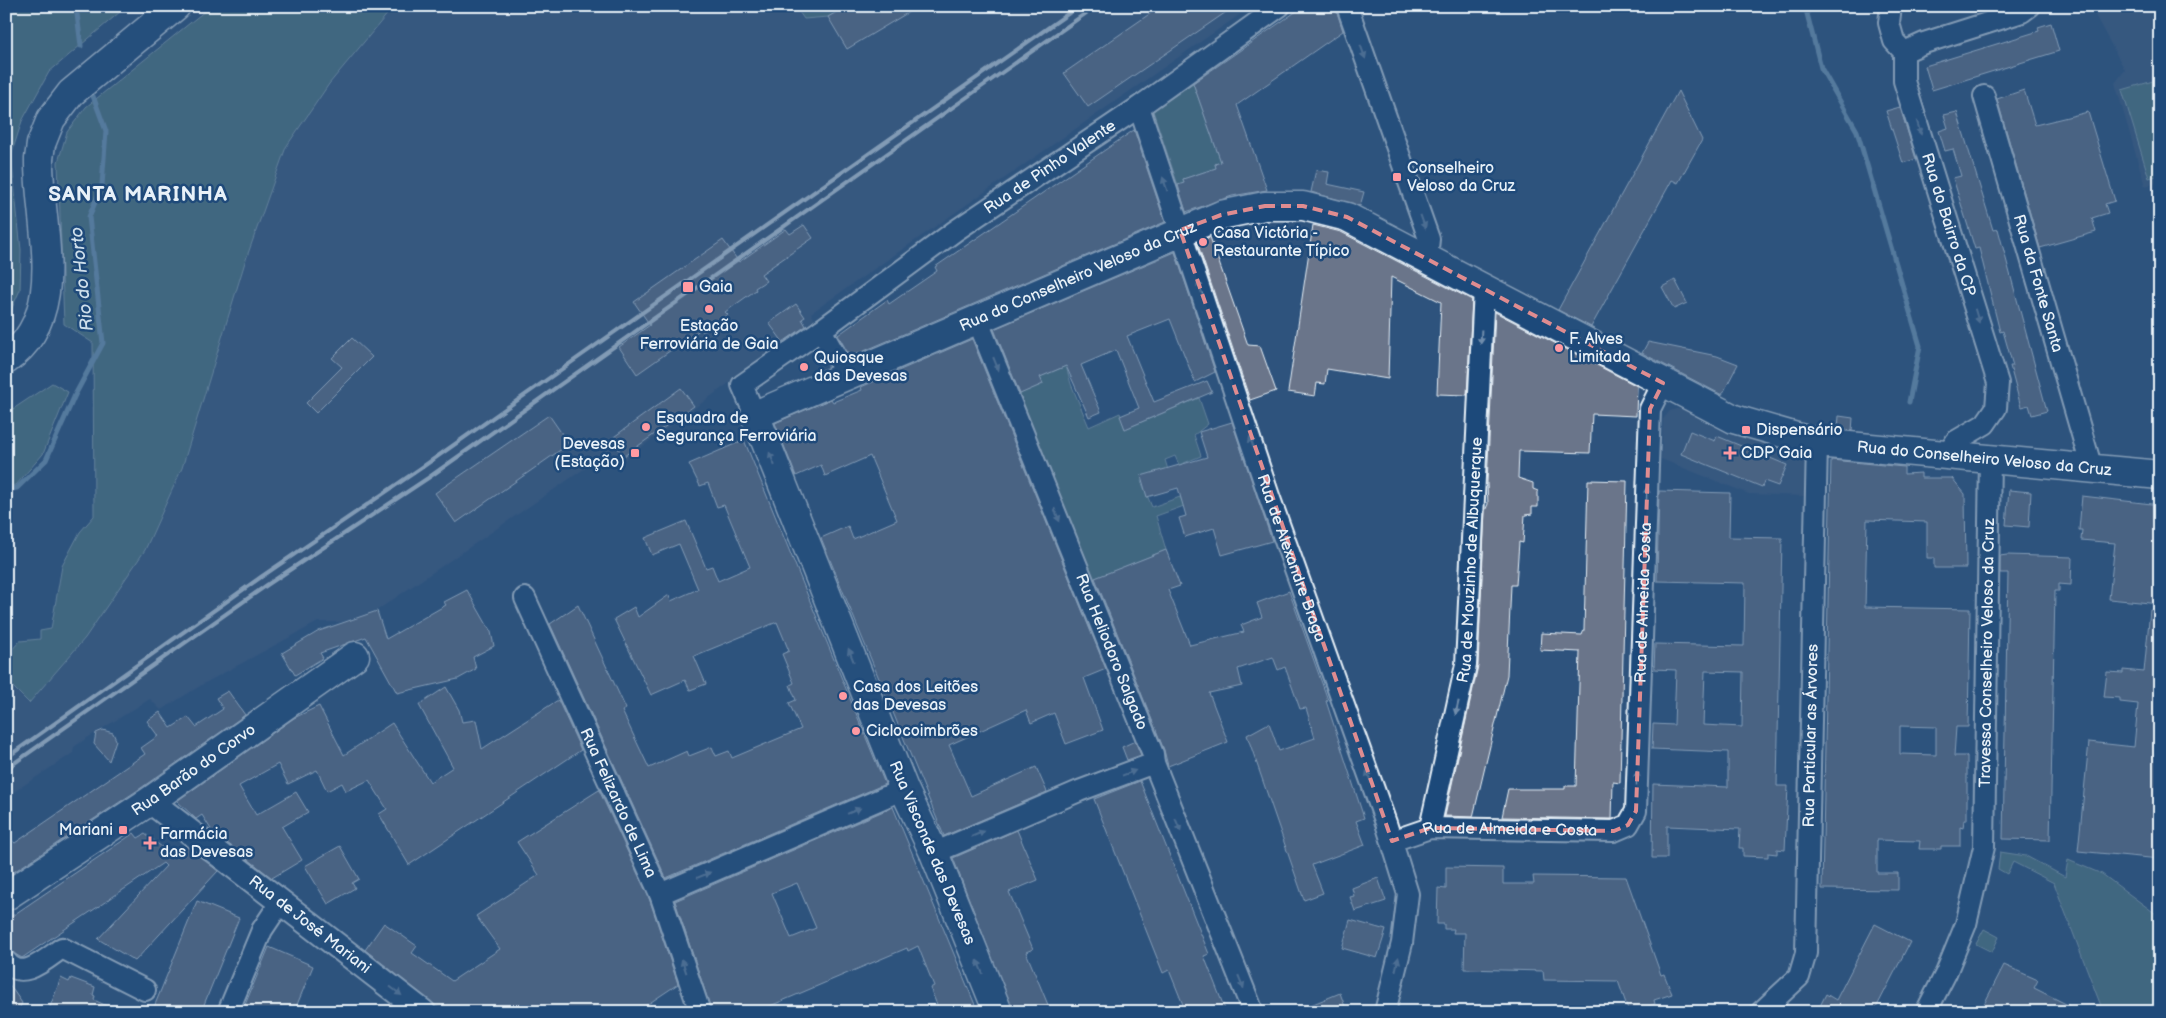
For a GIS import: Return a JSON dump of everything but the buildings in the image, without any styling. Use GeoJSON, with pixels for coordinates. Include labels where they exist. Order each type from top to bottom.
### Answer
{"type":"FeatureCollection","features":[{"type":"Feature","properties":{"kind":"main road"},"geometry":{"type":"LineString","coordinates":[[6,360],[32,334],[44,307],[47,280],[39,159],[41,144],[50,119],[71,93],[176,6]]}},
{"type":"Feature","properties":{"kind":"main road","name":"Rua do Conselheiro Veloso da Cruz"},"geometry":{"type":"LineString","coordinates":[[755,415],[1180,230],[1221,215],[1266,206],[1303,206],[1347,217],[1663,383],[1734,418],[1817,443],[2160,475]]}},
{"type":"Feature","properties":{"kind":"main road","name":"Rua Visconde das Devesas"},"geometry":{"type":"LineString","coordinates":[[755,415],[904,789],[934,854],[998,1012]]}},
{"type":"Feature","properties":{"kind":"main road","name":"Rua Barão do Corvo"},"geometry":{"type":"LineString","coordinates":[[6,896],[150,801],[355,656]]}},
{"type":"Feature","properties":{"kind":"street","name":"Rua de Pinho Valente"},"geometry":{"type":"LineString","coordinates":[[755,415],[742,385],[821,330],[955,231],[1139,107],[1280,6]]}},
{"type":"Feature","properties":{"kind":"street"},"geometry":{"type":"LineString","coordinates":[[1347,6],[1429,239],[1427,258]]}},
{"type":"Feature","properties":{"kind":"street"},"geometry":{"type":"LineString","coordinates":[[1890,6],[1889,23],[1894,41],[1904,52],[1924,43],[2022,12],[2030,6]]}},
{"type":"Feature","properties":{"kind":"street","name":"Rua do Bairro da CP"},"geometry":{"type":"LineString","coordinates":[[1904,52],[1904,81],[1998,383],[1996,408],[1985,424],[1956,441],[1947,455]]}},
{"type":"Feature","properties":{"kind":"street","name":"Rua da Fonte Santa"},"geometry":{"type":"LineString","coordinates":[[1984,96],[2092,469]]}},
{"type":"Feature","properties":{"kind":"street","name":"Rua de Alexandre Braga"},"geometry":{"type":"LineString","coordinates":[[1139,107],[1269,496],[1392,841],[1408,894],[1402,943],[1386,1012]]}},
{"type":"Feature","properties":{"kind":"street","name":"Rua de Mouzinho de Albuquerque"},"geometry":{"type":"LineString","coordinates":[[1430,828],[1466,665],[1484,288]]}},
{"type":"Feature","properties":{"kind":"street","name":"Rua Heliodoro Salgado"},"geometry":{"type":"LineString","coordinates":[[977,319],[1153,754],[1154,763],[1253,1012]]}},
{"type":"Feature","properties":{"kind":"street"},"geometry":{"type":"LineString","coordinates":[[821,330],[847,376]]}},
{"type":"Feature","properties":{"kind":"street","name":"Rua de Almeida Costa"},"geometry":{"type":"LineString","coordinates":[[1628,825],[1636,811],[1650,409],[1663,383]]}},
{"type":"Feature","properties":{"kind":"street","name":"Rua Particular as Árvores"},"geometry":{"type":"LineString","coordinates":[[1761,1012],[1799,977],[1806,954],[1817,443]]}},
{"type":"Feature","properties":{"kind":"street","name":"Travessa Conselheiro Veloso da Cruz"},"geometry":{"type":"LineString","coordinates":[[1926,1012],[1946,973],[1966,924],[1984,847],[1990,459]]}},
{"type":"Feature","properties":{"kind":"street","name":"Rua Felizardo de Lima"},"geometry":{"type":"LineString","coordinates":[[525,598],[660,894],[700,1012]]}},
{"type":"Feature","properties":{"kind":"street"},"geometry":{"type":"LineString","coordinates":[[934,854],[1079,792],[1154,763]]}},
{"type":"Feature","properties":{"kind":"street"},"geometry":{"type":"LineString","coordinates":[[660,894],[904,789]]}},
{"type":"Feature","properties":{"kind":"street","name":"Rua de José Mariani"},"geometry":{"type":"LineString","coordinates":[[150,801],[421,1011]]}},
{"type":"Feature","properties":{"kind":"street","name":"Rua de Almeida e Costa"},"geometry":{"type":"LineString","coordinates":[[1392,841],[1430,828],[1614,831],[1628,825]]}},
{"type":"Feature","properties":{"kind":"street"},"geometry":{"type":"LineString","coordinates":[[228,1012],[262,930],[280,903]]}},
{"type":"Feature","properties":{"kind":"street"},"geometry":{"type":"LineString","coordinates":[[6,961],[19,970],[33,969],[62,948],[145,990]]}},
{"type":"Feature","properties":{"kind":"highlighted area"},"geometry":{"type":"Polygon","coordinates":[[[1265,206],[1303,206],[1347,217],[1663,383],[1650,409],[1636,811],[1628,825],[1614,831],[1430,828],[1392,841],[1180,230],[1221,215],[1265,206]]]}},
{"type":"Feature","properties":{"kind":"shaded area"},"geometry":{"type":"Polygon","coordinates":[[[394,6],[795,6],[804,19],[847,6],[1252,6],[811,313],[815,320],[617,465],[609,455],[584,469],[360,622],[318,622],[205,683],[161,710],[150,699],[84,740],[74,747],[73,753],[6,797],[6,680],[28,703],[145,550],[182,468],[245,262],[286,147],[329,84],[394,6]]]}},
{"type":"Feature","properties":{"kind":"shaded area"},"geometry":{"type":"Polygon","coordinates":[[[2090,6],[2160,6],[2160,182],[2145,186],[2115,83],[2125,70],[2090,6]]]}},
{"type":"Feature","properties":{"kind":"shaded area","name":"CDP Gaia"},"geometry":{"type":"Polygon","coordinates":[[[1682,409],[1716,424],[1797,452],[1804,464],[1804,496],[1749,494],[1661,459],[1663,419],[1670,411],[1682,409]]]}},
{"type":"Feature","properties":{"kind":"green space"},"geometry":{"type":"Polygon","coordinates":[[[6,6],[127,6],[49,72],[22,121],[11,155],[21,250],[20,290],[6,321],[6,6]]]}},
{"type":"Feature","properties":{"kind":"green space"},"geometry":{"type":"Polygon","coordinates":[[[211,6],[394,6],[329,84],[286,147],[245,262],[182,468],[145,550],[85,638],[29,703],[6,680],[6,656],[20,641],[40,639],[40,631],[51,629],[62,566],[80,532],[94,516],[93,343],[64,324],[58,162],[67,132],[86,107],[211,6]]]}},
{"type":"Feature","properties":{"kind":"green space"},"geometry":{"type":"Polygon","coordinates":[[[795,6],[847,6],[828,17],[804,19],[795,6]]]}},
{"type":"Feature","properties":{"kind":"green space"},"geometry":{"type":"Polygon","coordinates":[[[2160,79],[2160,175],[2149,178],[2122,90],[2160,79]]]}},
{"type":"Feature","properties":{"kind":"green space"},"geometry":{"type":"Polygon","coordinates":[[[1193,83],[1221,162],[1215,164],[1216,168],[1183,179],[1184,183],[1178,185],[1153,111],[1193,83]]]}},
{"type":"Feature","properties":{"kind":"green space"},"geometry":{"type":"Polygon","coordinates":[[[1066,366],[1071,384],[1089,427],[1120,413],[1125,429],[1199,398],[1208,424],[1194,435],[1201,456],[1179,465],[1175,456],[1165,460],[1168,470],[1141,481],[1152,507],[1180,497],[1184,506],[1156,516],[1166,550],[1093,579],[1017,395],[1043,384],[1040,377],[1066,366]]]}},
{"type":"Feature","properties":{"kind":"green space"},"geometry":{"type":"Polygon","coordinates":[[[52,383],[68,392],[43,454],[16,485],[6,486],[6,398],[13,409],[52,383]]]}},
{"type":"Feature","properties":{"kind":"green space"},"geometry":{"type":"Polygon","coordinates":[[[2000,852],[2026,856],[2065,877],[2068,860],[2102,874],[2160,917],[2160,1012],[2098,1012],[2101,1006],[2054,883],[2013,862],[2007,874],[1998,869],[2000,852]]]}},
{"type":"Feature","properties":{"kind":"green space"},"geometry":{"type":"Polygon","coordinates":[[[1984,929],[1999,937],[1992,952],[1976,944],[1984,929]]]}},
{"type":"Feature","properties":{"kind":"waterway"},"geometry":{"type":"LineString","coordinates":[[76,6],[81,46]]}},
{"type":"Feature","properties":{"kind":"waterway"},"geometry":{"type":"LineString","coordinates":[[1805,6],[1821,68],[1857,131],[1920,346],[1909,402]]}},
{"type":"Feature","properties":{"kind":"waterway","name":"Rio do Horto"},"geometry":{"type":"LineString","coordinates":[[6,490],[17,488],[46,460],[75,395],[103,343],[89,217],[102,185],[106,131],[93,96]]}},
{"type":"Feature","properties":{"kind":"railway"},"geometry":{"type":"LineString","coordinates":[[6,758],[261,577],[421,468],[1079,6]]}},
{"type":"Feature","properties":{"kind":"railway"},"geometry":{"type":"LineString","coordinates":[[6,769],[267,585],[428,478],[1096,6]]}},
{"type":"Feature","properties":{"kind":"place","name":"Conselheiro Veloso da Cruz"},"geometry":{"type":"Point","coordinates":[1397,177]}},
{"type":"Feature","properties":{"kind":"place","name":"Casa Victória - Restaurante Típico"},"geometry":{"type":"Point","coordinates":[1203,242]}},
{"type":"Feature","properties":{"kind":"place","name":"Gaia"},"geometry":{"type":"Point","coordinates":[688,287]}},
{"type":"Feature","properties":{"kind":"place","name":"Estação Ferroviária de Gaia"},"geometry":{"type":"Point","coordinates":[709,309]}},
{"type":"Feature","properties":{"kind":"place","name":"F. Alves Limitada"},"geometry":{"type":"Point","coordinates":[1559,348]}},
{"type":"Feature","properties":{"kind":"place","name":"Quiosque das Devesas"},"geometry":{"type":"Point","coordinates":[804,367]}},
{"type":"Feature","properties":{"kind":"place","name":"Esquadra de Segurança Ferroviária"},"geometry":{"type":"Point","coordinates":[646,427]}},
{"type":"Feature","properties":{"kind":"place","name":"Dispensário"},"geometry":{"type":"Point","coordinates":[1746,430]}},
{"type":"Feature","properties":{"kind":"place","name":"Devesas (Estação)"},"geometry":{"type":"Point","coordinates":[635,453]}},
{"type":"Feature","properties":{"kind":"place","name":"CDP Gaia"},"geometry":{"type":"Point","coordinates":[1730,453]}},
{"type":"Feature","properties":{"kind":"place","name":"Casa dos Leitões das Devesas"},"geometry":{"type":"Point","coordinates":[843,696]}},
{"type":"Feature","properties":{"kind":"place","name":"Ciclocoimbrões"},"geometry":{"type":"Point","coordinates":[856,731]}},
{"type":"Feature","properties":{"kind":"place","name":"Mariani"},"geometry":{"type":"Point","coordinates":[123,830]}},
{"type":"Feature","properties":{"kind":"place","name":"Farmácia das Devesas"},"geometry":{"type":"Point","coordinates":[150,843]}},
{"type":"Feature","properties":{"kind":"district","name":"SANTA MARINHA"},"geometry":{"type":"Point","coordinates":[138,194]}}]}
